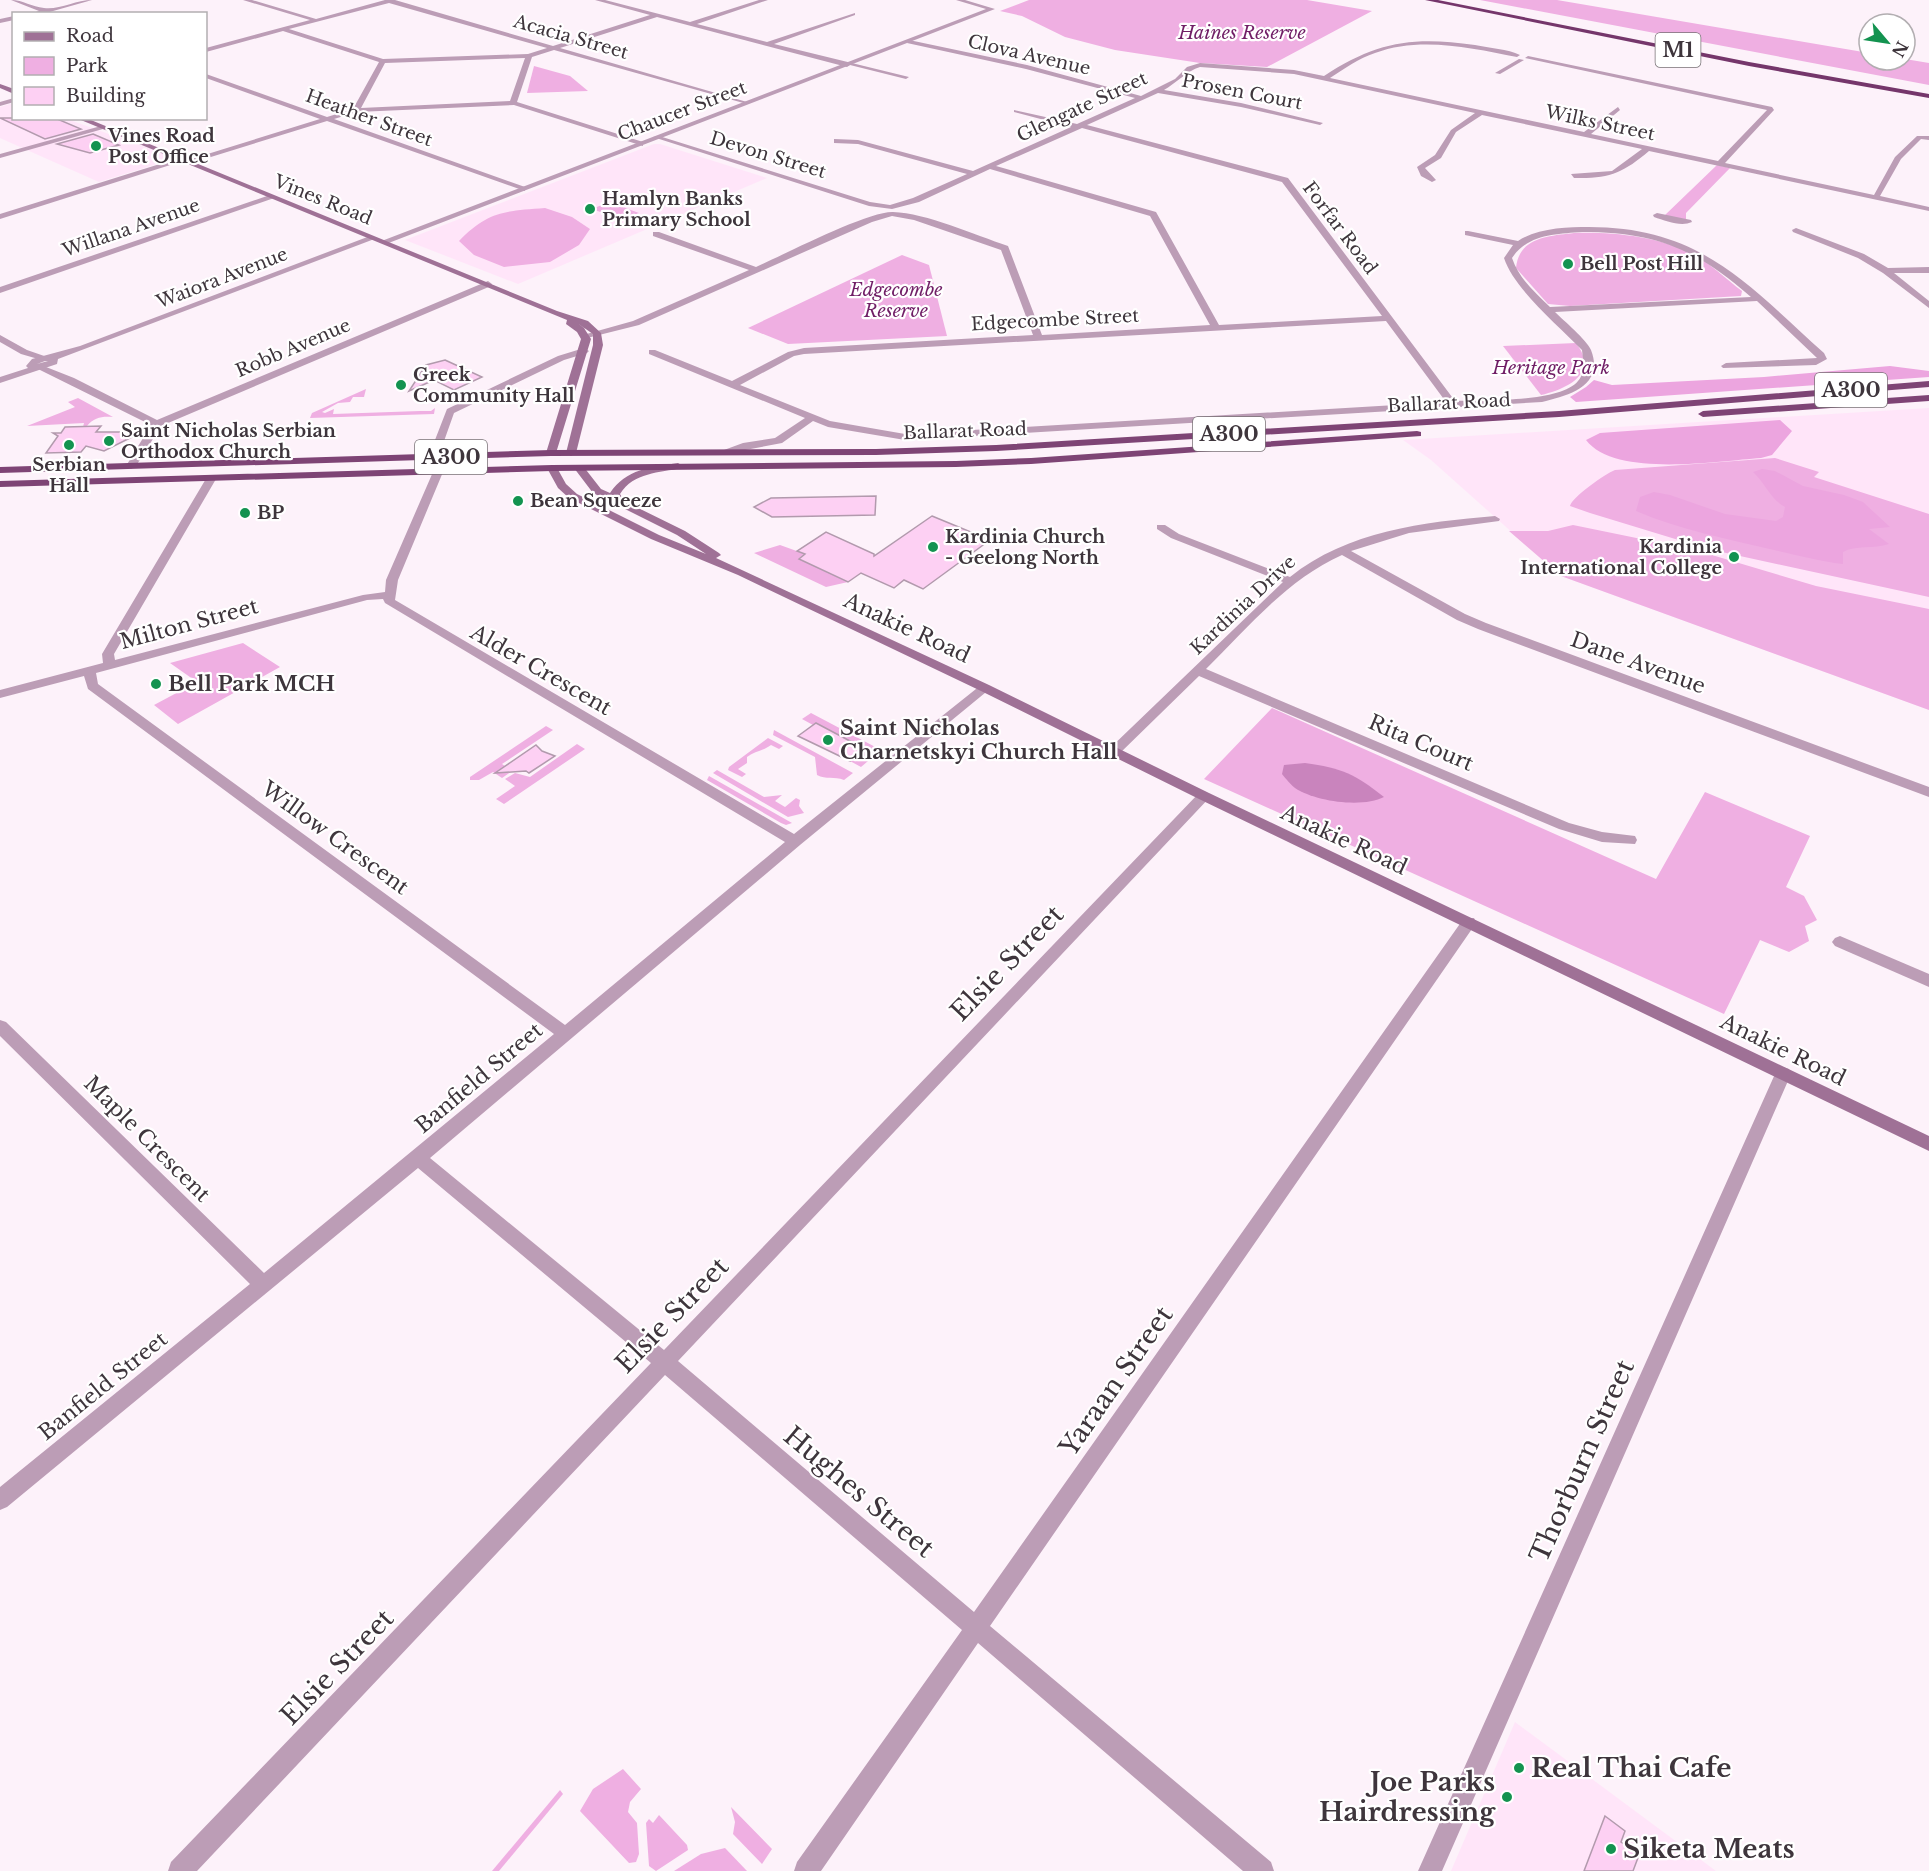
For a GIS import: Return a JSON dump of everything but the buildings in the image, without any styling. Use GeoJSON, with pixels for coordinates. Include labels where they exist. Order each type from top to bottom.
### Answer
{"type":"FeatureCollection","features":[{"type":"Feature","properties":{"kind":"highway","name":"M1"},"geometry":{"type":"LineString","coordinates":[[1428,0],[1749,64],[1929,96]]}},
{"type":"Feature","properties":{"kind":"highway","name":"M1"},"geometry":{"type":"LineString","coordinates":[[1466,0],[1929,88]]}},
{"type":"Feature","properties":{"kind":"highway","name":"Ballarat Road"},"geometry":{"type":"LineString","coordinates":[[0,470],[551,453],[876,452],[1019,447],[1559,414],[1929,384]]}},
{"type":"Feature","properties":{"kind":"highway","name":"Ballarat Road"},"geometry":{"type":"LineString","coordinates":[[0,484],[552,468],[918,465],[1031,461],[1929,398]]}},
{"type":"Feature","properties":{"kind":"highway"},"geometry":{"type":"LineString","coordinates":[[551,453],[552,468]]}},
{"type":"Feature","properties":{"kind":"highway","name":"Anakie Road"},"geometry":{"type":"LineString","coordinates":[[572,453],[579,468]]}},
{"type":"Feature","properties":{"kind":"main road","name":"Vines Road"},"geometry":{"type":"LineString","coordinates":[[83,120],[554,313],[585,323],[598,336]]}},
{"type":"Feature","properties":{"kind":"main road","name":"Vines Road"},"geometry":{"type":"LineString","coordinates":[[554,313],[579,328],[586,338]]}},
{"type":"Feature","properties":{"kind":"main road"},"geometry":{"type":"LineString","coordinates":[[572,453],[598,336]]}},
{"type":"Feature","properties":{"kind":"main road"},"geometry":{"type":"LineString","coordinates":[[551,453],[584,351],[586,338]]}},
{"type":"Feature","properties":{"kind":"main road"},"geometry":{"type":"LineString","coordinates":[[620,502],[615,494],[626,480],[643,473],[678,466]]}},
{"type":"Feature","properties":{"kind":"main road","name":"Anakie Road"},"geometry":{"type":"LineString","coordinates":[[552,468],[562,486],[581,500],[655,537],[742,573],[985,688],[1203,796],[1929,1144]]}},
{"type":"Feature","properties":{"kind":"main road","name":"Anakie Road"},"geometry":{"type":"LineString","coordinates":[[579,468],[597,491],[681,533],[742,573]]}},
{"type":"Feature","properties":{"kind":"street"},"geometry":{"type":"LineString","coordinates":[[14,0],[50,12]]}},
{"type":"Feature","properties":{"kind":"street"},"geometry":{"type":"LineString","coordinates":[[38,12],[89,0]]}},
{"type":"Feature","properties":{"kind":"street"},"geometry":{"type":"LineString","coordinates":[[246,0],[315,20]]}},
{"type":"Feature","properties":{"kind":"street"},"geometry":{"type":"LineString","coordinates":[[207,50],[390,0]]}},
{"type":"Feature","properties":{"kind":"street","name":"Acacia Street"},"geometry":{"type":"LineString","coordinates":[[390,0],[745,103]]}},
{"type":"Feature","properties":{"kind":"street"},"geometry":{"type":"LineString","coordinates":[[598,0],[849,64],[910,76],[890,83]]}},
{"type":"Feature","properties":{"kind":"street"},"geometry":{"type":"LineString","coordinates":[[691,24],[765,0]]}},
{"type":"Feature","properties":{"kind":"street","name":"Chaucer Street"},"geometry":{"type":"LineString","coordinates":[[383,242],[992,9],[959,0]]}},
{"type":"Feature","properties":{"kind":"street"},"geometry":{"type":"LineString","coordinates":[[768,44],[853,14]]}},
{"type":"Feature","properties":{"kind":"street"},"geometry":{"type":"LineString","coordinates":[[282,29],[383,61],[529,56],[657,15]]}},
{"type":"Feature","properties":{"kind":"street"},"geometry":{"type":"LineString","coordinates":[[1401,34],[1414,44]]}},
{"type":"Feature","properties":{"kind":"street","name":"Clova Avenue"},"geometry":{"type":"LineString","coordinates":[[909,42],[1027,67],[1142,98]]}},
{"type":"Feature","properties":{"kind":"street"},"geometry":{"type":"LineString","coordinates":[[1323,79],[1371,52],[1414,44],[1449,44],[1497,51],[1518,59],[1539,61],[1764,106],[1772,110],[1720,164]]}},
{"type":"Feature","properties":{"kind":"street"},"geometry":{"type":"LineString","coordinates":[[513,103],[529,56]]}},
{"type":"Feature","properties":{"kind":"street"},"geometry":{"type":"LineString","coordinates":[[1498,73],[1518,59]]}},
{"type":"Feature","properties":{"kind":"street"},"geometry":{"type":"LineString","coordinates":[[356,110],[383,61]]}},
{"type":"Feature","properties":{"kind":"street","name":"Glengate Street"},"geometry":{"type":"LineString","coordinates":[[586,338],[620,332],[991,167],[1158,91],[1177,80],[1189,68],[1200,65],[1264,68]]}},
{"type":"Feature","properties":{"kind":"street","name":"Wilks Street"},"geometry":{"type":"LineString","coordinates":[[1264,68],[1481,112],[1929,209]]}},
{"type":"Feature","properties":{"kind":"street","name":"Heather Street"},"geometry":{"type":"LineString","coordinates":[[207,76],[522,189]]}},
{"type":"Feature","properties":{"kind":"street","name":"Prosen Court"},"geometry":{"type":"LineString","coordinates":[[1158,91],[1241,105],[1320,123]]}},
{"type":"Feature","properties":{"kind":"street"},"geometry":{"type":"LineString","coordinates":[[0,217],[356,110],[513,103],[640,144]]}},
{"type":"Feature","properties":{"kind":"street"},"geometry":{"type":"LineString","coordinates":[[1585,135],[1618,109]]}},
{"type":"Feature","properties":{"kind":"street","name":"Forfar Road"},"geometry":{"type":"LineString","coordinates":[[1016,111],[1281,178],[1454,406]]}},
{"type":"Feature","properties":{"kind":"street"},"geometry":{"type":"LineString","coordinates":[[1432,180],[1424,174],[1421,167],[1438,156],[1454,131],[1481,112]]}},
{"type":"Feature","properties":{"kind":"street"},"geometry":{"type":"LineString","coordinates":[[1024,119],[1032,115]]}},
{"type":"Feature","properties":{"kind":"street"},"geometry":{"type":"LineString","coordinates":[[0,156],[101,128]]}},
{"type":"Feature","properties":{"kind":"street","name":"Devon Street"},"geometry":{"type":"LineString","coordinates":[[657,137],[1005,248],[1039,338]]}},
{"type":"Feature","properties":{"kind":"street"},"geometry":{"type":"LineString","coordinates":[[1876,197],[1896,159],[1905,148],[1919,137],[1929,138]]}},
{"type":"Feature","properties":{"kind":"street"},"geometry":{"type":"LineString","coordinates":[[837,141],[869,145],[975,174]]}},
{"type":"Feature","properties":{"kind":"street"},"geometry":{"type":"LineString","coordinates":[[1574,176],[1599,177],[1619,172],[1648,148]]}},
{"type":"Feature","properties":{"kind":"street"},"geometry":{"type":"LineString","coordinates":[[991,167],[1153,214],[1216,328]]}},
{"type":"Feature","properties":{"kind":"street","name":"Willana Avenue"},"geometry":{"type":"LineString","coordinates":[[0,290],[273,197]]}},
{"type":"Feature","properties":{"kind":"street"},"geometry":{"type":"LineString","coordinates":[[1657,215],[1688,222]]}},
{"type":"Feature","properties":{"kind":"street"},"geometry":{"type":"LineString","coordinates":[[1654,238],[1671,220]]}},
{"type":"Feature","properties":{"kind":"street"},"geometry":{"type":"LineString","coordinates":[[1726,366],[1816,362],[1822,359],[1821,355],[1756,298],[1716,264],[1696,252],[1654,238],[1595,230],[1543,234],[1515,246],[1508,258],[1512,270],[1550,310],[1756,298]]}},
{"type":"Feature","properties":{"kind":"street"},"geometry":{"type":"LineString","coordinates":[[1796,230],[1861,256],[1886,271],[1929,305]]}},
{"type":"Feature","properties":{"kind":"street"},"geometry":{"type":"LineString","coordinates":[[1468,233],[1519,244]]}},
{"type":"Feature","properties":{"kind":"street"},"geometry":{"type":"LineString","coordinates":[[656,234],[756,270]]}},
{"type":"Feature","properties":{"kind":"street","name":"Waiora Avenue"},"geometry":{"type":"LineString","coordinates":[[2,379],[374,238]]}},
{"type":"Feature","properties":{"kind":"street"},"geometry":{"type":"LineString","coordinates":[[1886,271],[1929,270]]}},
{"type":"Feature","properties":{"kind":"street","name":"Robb Avenue"},"geometry":{"type":"LineString","coordinates":[[157,424],[488,284]]}},
{"type":"Feature","properties":{"kind":"street","name":"Ballarat Road"},"geometry":{"type":"LineString","coordinates":[[811,418],[842,428],[914,437],[1542,399],[1565,394],[1586,380],[1590,363],[1587,349],[1550,310]]}},
{"type":"Feature","properties":{"kind":"street","name":"Edgecombe Street"},"geometry":{"type":"LineString","coordinates":[[732,385],[792,354],[804,351],[1389,318]]}},
{"type":"Feature","properties":{"kind":"street"},"geometry":{"type":"LineString","coordinates":[[0,338],[133,414],[157,424],[130,466]]}},
{"type":"Feature","properties":{"kind":"street"},"geometry":{"type":"LineString","coordinates":[[433,458],[450,411],[561,358],[584,351]]}},
{"type":"Feature","properties":{"kind":"street"},"geometry":{"type":"LineString","coordinates":[[652,352],[811,418]]}},
{"type":"Feature","properties":{"kind":"street"},"geometry":{"type":"LineString","coordinates":[[728,452],[743,446],[778,441],[811,418]]}},
{"type":"Feature","properties":{"kind":"street"},"geometry":{"type":"LineString","coordinates":[[388,595],[392,580],[438,472]]}},
{"type":"Feature","properties":{"kind":"street"},"geometry":{"type":"LineString","coordinates":[[109,665],[108,654],[211,479]]}},
{"type":"Feature","properties":{"kind":"street","name":"Kardinia Drive"},"geometry":{"type":"LineString","coordinates":[[1113,752],[1290,581],[1310,567],[1342,550],[1396,532],[1444,523],[1495,519]]}},
{"type":"Feature","properties":{"kind":"street"},"geometry":{"type":"LineString","coordinates":[[1161,527],[1175,536],[1290,581]]}},
{"type":"Feature","properties":{"kind":"street","name":"Dane Avenue"},"geometry":{"type":"LineString","coordinates":[[1342,550],[1461,617],[1482,626],[1929,792]]}},
{"type":"Feature","properties":{"kind":"street","name":"Milton Street"},"geometry":{"type":"LineString","coordinates":[[0,694],[367,597],[388,595]]}},
{"type":"Feature","properties":{"kind":"street","name":"Alder Crescent"},"geometry":{"type":"LineString","coordinates":[[388,595],[394,607],[795,842]]}},
{"type":"Feature","properties":{"kind":"street","name":"Willow Crescent"},"geometry":{"type":"LineString","coordinates":[[89,671],[92,686],[566,1034]]}},
{"type":"Feature","properties":{"kind":"street","name":"Rita Court"},"geometry":{"type":"LineString","coordinates":[[1199,671],[1564,826],[1602,837],[1630,840]]}},
{"type":"Feature","properties":{"kind":"street","name":"Banfield Street"},"geometry":{"type":"LineString","coordinates":[[0,1500],[418,1158],[795,842],[985,688]]}},
{"type":"Feature","properties":{"kind":"street","name":"Elsie Street"},"geometry":{"type":"LineString","coordinates":[[180,1871],[1203,796]]}},
{"type":"Feature","properties":{"kind":"street","name":"Yaraan Street"},"geometry":{"type":"LineString","coordinates":[[806,1871],[1469,922]]}},
{"type":"Feature","properties":{"kind":"street"},"geometry":{"type":"LineString","coordinates":[[1840,942],[1929,981]]}},
{"type":"Feature","properties":{"kind":"street","name":"Maple Crescent"},"geometry":{"type":"LineString","coordinates":[[0,1026],[262,1284]]}},
{"type":"Feature","properties":{"kind":"street","name":"Thorburn Street"},"geometry":{"type":"LineString","coordinates":[[1430,1871],[1784,1074]]}},
{"type":"Feature","properties":{"kind":"street","name":"Hughes Street"},"geometry":{"type":"LineString","coordinates":[[418,1158],[664,1362],[1262,1871]]}},
{"type":"Feature","properties":{"kind":"shaded area"},"geometry":{"type":"Polygon","coordinates":[[[12,103],[12,120],[70,120],[176,158],[99,182],[0,138],[0,107],[12,103]]]}},
{"type":"Feature","properties":{"kind":"shaded area","name":"Hamlyn Banks Primary School"},"geometry":{"type":"Polygon","coordinates":[[[654,144],[767,178],[518,284],[405,240],[654,144]]]}},
{"type":"Feature","properties":{"kind":"shaded area"},"geometry":{"type":"Polygon","coordinates":[[[1890,366],[1929,371],[1929,377],[1576,402],[1570,397],[1594,380],[1612,385],[1764,377],[1890,366]]]}},
{"type":"Feature","properties":{"kind":"shaded area","name":"Kardinia International College"},"geometry":{"type":"Polygon","coordinates":[[[1929,408],[1929,710],[1561,576],[1431,460],[1403,440],[1929,408]]]}},
{"type":"Feature","properties":{"kind":"shaded area"},"geometry":{"type":"Polygon","coordinates":[[[1780,420],[1792,431],[1772,455],[1761,458],[1694,464],[1643,463],[1619,459],[1600,452],[1586,440],[1600,433],[1780,420]]]}},
{"type":"Feature","properties":{"kind":"shaded area"},"geometry":{"type":"Polygon","coordinates":[[[1762,469],[1775,471],[1803,486],[1844,495],[1863,502],[1890,527],[1869,529],[1889,544],[1843,552],[1843,564],[1704,534],[1636,511],[1640,497],[1654,492],[1670,495],[1725,514],[1776,521],[1783,517],[1785,507],[1776,500],[1753,472],[1762,469]]]}},
{"type":"Feature","properties":{"kind":"shaded area"},"geometry":{"type":"Polygon","coordinates":[[[1305,763],[1348,773],[1384,797],[1352,803],[1327,800],[1304,793],[1293,787],[1282,774],[1284,765],[1305,763]]]}},
{"type":"Feature","properties":{"kind":"shaded area"},"geometry":{"type":"Polygon","coordinates":[[[1515,1722],[1538,1739],[1716,1871],[1451,1871],[1515,1722]]]}},
{"type":"Feature","properties":{"kind":"green space","name":"Haines Reserve"},"geometry":{"type":"Polygon","coordinates":[[[1029,0],[1307,0],[1372,11],[1267,67],[1200,63],[1115,50],[1065,37],[1022,16],[1000,11],[1029,0]]]}},
{"type":"Feature","properties":{"kind":"green space"},"geometry":{"type":"Polygon","coordinates":[[[1480,0],[1557,0],[1857,51],[1857,71],[1480,0]]]}},
{"type":"Feature","properties":{"kind":"green space"},"geometry":{"type":"Polygon","coordinates":[[[1917,61],[1929,63],[1929,85],[1860,72],[1917,72],[1917,61]]]}},
{"type":"Feature","properties":{"kind":"green space"},"geometry":{"type":"Polygon","coordinates":[[[534,66],[570,76],[588,91],[527,93],[534,66]]]}},
{"type":"Feature","properties":{"kind":"green space"},"geometry":{"type":"Polygon","coordinates":[[[1717,165],[1730,168],[1686,213],[1686,220],[1664,216],[1717,165]]]}},
{"type":"Feature","properties":{"kind":"green space"},"geometry":{"type":"Polygon","coordinates":[[[609,202],[639,213],[623,220],[592,209],[609,202]]]}},
{"type":"Feature","properties":{"kind":"green space"},"geometry":{"type":"Polygon","coordinates":[[[545,208],[572,217],[590,229],[579,245],[550,262],[504,267],[474,255],[459,241],[479,224],[498,214],[545,208]]]}},
{"type":"Feature","properties":{"kind":"green space"},"geometry":{"type":"Polygon","coordinates":[[[1574,233],[1635,236],[1679,248],[1712,267],[1742,291],[1741,296],[1570,306],[1548,304],[1516,268],[1518,258],[1529,244],[1537,240],[1574,233]]]}},
{"type":"Feature","properties":{"kind":"green space","name":"Edgecombe Reserve"},"geometry":{"type":"Polygon","coordinates":[[[902,255],[929,265],[947,336],[788,344],[748,328],[902,255]]]}},
{"type":"Feature","properties":{"kind":"green space","name":"Heritage Park"},"geometry":{"type":"Polygon","coordinates":[[[1576,343],[1584,363],[1582,371],[1569,384],[1541,395],[1503,346],[1576,343]]]}},
{"type":"Feature","properties":{"kind":"green space"},"geometry":{"type":"Polygon","coordinates":[[[366,389],[364,397],[353,397],[350,402],[338,403],[322,412],[334,409],[333,414],[431,411],[435,408],[434,414],[310,418],[312,413],[366,389]]]}},
{"type":"Feature","properties":{"kind":"green space"},"geometry":{"type":"Polygon","coordinates":[[[78,398],[113,417],[99,418],[83,427],[84,423],[27,426],[75,407],[68,402],[78,398]]]}},
{"type":"Feature","properties":{"kind":"green space"},"geometry":{"type":"Polygon","coordinates":[[[1775,458],[1819,472],[1814,477],[1929,514],[1929,597],[1708,549],[1570,506],[1582,492],[1615,470],[1775,458]]]}},
{"type":"Feature","properties":{"kind":"green space"},"geometry":{"type":"Polygon","coordinates":[[[1573,525],[1695,550],[1816,586],[1929,609],[1929,710],[1561,576],[1509,531],[1548,531],[1573,525]]]}},
{"type":"Feature","properties":{"kind":"green space"},"geometry":{"type":"Polygon","coordinates":[[[780,545],[805,554],[800,559],[848,582],[826,587],[754,553],[780,545]]]}},
{"type":"Feature","properties":{"kind":"green space"},"geometry":{"type":"Polygon","coordinates":[[[243,643],[280,667],[178,724],[154,705],[197,682],[170,663],[243,643]]]}},
{"type":"Feature","properties":{"kind":"green space"},"geometry":{"type":"Polygon","coordinates":[[[1272,708],[1656,879],[1705,792],[1810,836],[1786,887],[1804,896],[1817,920],[1805,926],[1809,941],[1789,952],[1760,940],[1724,1014],[1204,779],[1272,708]]]}},
{"type":"Feature","properties":{"kind":"green space"},"geometry":{"type":"Polygon","coordinates":[[[811,713],[881,750],[861,767],[850,761],[865,749],[816,723],[813,725],[802,719],[811,713]]]}},
{"type":"Feature","properties":{"kind":"green space"},"geometry":{"type":"Polygon","coordinates":[[[546,726],[553,730],[502,764],[512,771],[502,778],[493,772],[479,780],[470,780],[470,777],[546,726]]]}},
{"type":"Feature","properties":{"kind":"green space"},"geometry":{"type":"Polygon","coordinates":[[[774,730],[853,773],[844,780],[817,775],[815,757],[773,735],[774,730]]]}},
{"type":"Feature","properties":{"kind":"green space"},"geometry":{"type":"Polygon","coordinates":[[[768,738],[783,746],[779,749],[771,745],[747,757],[747,763],[738,769],[746,774],[742,777],[728,770],[729,767],[768,738]]]}},
{"type":"Feature","properties":{"kind":"green space"},"geometry":{"type":"Polygon","coordinates":[[[577,744],[585,749],[504,804],[496,799],[515,786],[505,779],[515,773],[530,777],[577,744]]]}},
{"type":"Feature","properties":{"kind":"green space"},"geometry":{"type":"Polygon","coordinates":[[[717,770],[764,797],[782,795],[775,801],[785,807],[796,798],[800,800],[799,806],[804,813],[788,817],[713,773],[717,770]]]}},
{"type":"Feature","properties":{"kind":"green space"},"geometry":{"type":"Polygon","coordinates":[[[709,776],[792,823],[786,825],[781,823],[707,780],[709,776]]]}},
{"type":"Feature","properties":{"kind":"green space"},"geometry":{"type":"Polygon","coordinates":[[[623,1769],[641,1789],[630,1802],[628,1812],[637,1823],[639,1854],[636,1862],[629,1863],[580,1811],[593,1789],[623,1769]]]}},
{"type":"Feature","properties":{"kind":"green space"},"geometry":{"type":"Polygon","coordinates":[[[560,1790],[563,1794],[499,1871],[492,1871],[560,1790]]]}},
{"type":"Feature","properties":{"kind":"green space"},"geometry":{"type":"Polygon","coordinates":[[[731,1807],[772,1849],[762,1864],[733,1834],[735,1822],[731,1807]]]}},
{"type":"Feature","properties":{"kind":"green space"},"geometry":{"type":"Polygon","coordinates":[[[659,1815],[687,1845],[688,1850],[656,1871],[649,1866],[646,1823],[649,1819],[653,1823],[659,1815]]]}},
{"type":"Feature","properties":{"kind":"green space"},"geometry":{"type":"Polygon","coordinates":[[[725,1848],[747,1871],[674,1871],[701,1854],[725,1848]]]}},
{"type":"Feature","properties":{"kind":"place","name":"Vines Road Post Office"},"geometry":{"type":"Point","coordinates":[96,146]}},
{"type":"Feature","properties":{"kind":"place","name":"Hamlyn Banks Primary School"},"geometry":{"type":"Point","coordinates":[590,209]}},
{"type":"Feature","properties":{"kind":"place","name":"Bell Post Hill"},"geometry":{"type":"Point","coordinates":[1568,264]}},
{"type":"Feature","properties":{"kind":"place","name":"Greek Community Hall"},"geometry":{"type":"Point","coordinates":[401,385]}},
{"type":"Feature","properties":{"kind":"place","name":"Saint Nicholas Serbian Orthodox Church"},"geometry":{"type":"Point","coordinates":[109,441]}},
{"type":"Feature","properties":{"kind":"place","name":"Serbian Hall"},"geometry":{"type":"Point","coordinates":[69,445]}},
{"type":"Feature","properties":{"kind":"place","name":"Bean Squeeze"},"geometry":{"type":"Point","coordinates":[518,501]}},
{"type":"Feature","properties":{"kind":"place","name":"BP"},"geometry":{"type":"Point","coordinates":[245,513]}},
{"type":"Feature","properties":{"kind":"place","name":"Kardinia Church - Geelong North"},"geometry":{"type":"Point","coordinates":[933,547]}},
{"type":"Feature","properties":{"kind":"place","name":"Kardinia International College"},"geometry":{"type":"Point","coordinates":[1734,557]}},
{"type":"Feature","properties":{"kind":"place","name":"Bell Park MCH"},"geometry":{"type":"Point","coordinates":[156,684]}},
{"type":"Feature","properties":{"kind":"place","name":"Saint Nicholas Charnetskyi Church Hall"},"geometry":{"type":"Point","coordinates":[828,740]}},
{"type":"Feature","properties":{"kind":"place","name":"Real Thai Cafe"},"geometry":{"type":"Point","coordinates":[1519,1768]}},
{"type":"Feature","properties":{"kind":"place","name":"Joe Parks Hairdressing"},"geometry":{"type":"Point","coordinates":[1507,1797]}},
{"type":"Feature","properties":{"kind":"place","name":"Siketa Meats"},"geometry":{"type":"Point","coordinates":[1611,1849]}}]}
